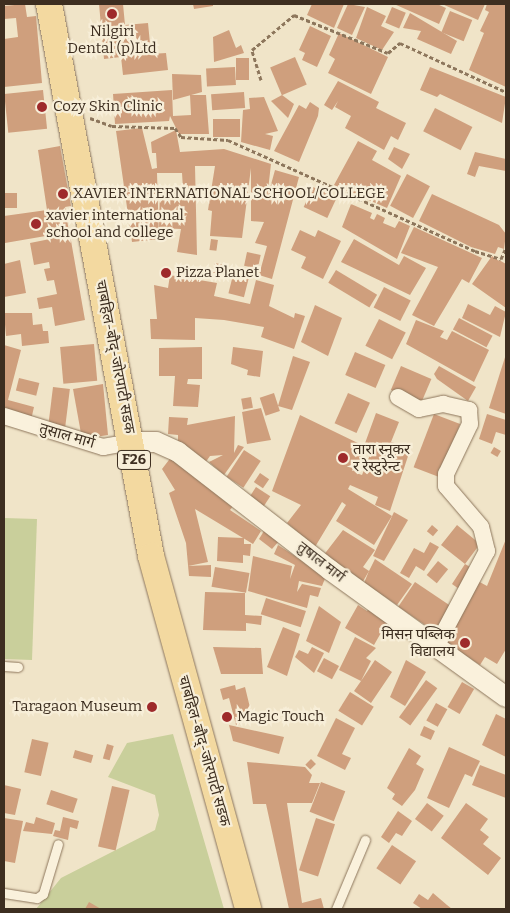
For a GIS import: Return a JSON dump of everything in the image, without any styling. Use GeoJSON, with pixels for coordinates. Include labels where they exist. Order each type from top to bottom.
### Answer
{"type":"FeatureCollection","features":[{"type":"Feature","properties":{"kind":"main road","name":"चाबहिल-बौद्-जोरपाटी सडक"},"geometry":{"type":"LineString","coordinates":[[49,4],[131,442],[150,556],[248,909]]}},
{"type":"Feature","properties":{"kind":"street"},"geometry":{"type":"LineString","coordinates":[[398,397],[419,409],[443,404],[469,410],[470,424],[446,474],[446,486],[481,527],[487,550],[437,645]]}},
{"type":"Feature","properties":{"kind":"street","name":"तुसाल मार्ग"},"geometry":{"type":"LineString","coordinates":[[4,416],[103,447],[131,442]]}},
{"type":"Feature","properties":{"kind":"street","name":"तुषाल मार्ग"},"geometry":{"type":"LineString","coordinates":[[131,442],[156,442],[178,452],[330,570],[437,645],[506,697]]}},
{"type":"Feature","properties":{"kind":"lane"},"geometry":{"type":"LineString","coordinates":[[4,666],[18,667]]}},
{"type":"Feature","properties":{"kind":"lane"},"geometry":{"type":"LineString","coordinates":[[336,909],[365,840]]}},
{"type":"Feature","properties":{"kind":"lane"},"geometry":{"type":"LineString","coordinates":[[4,892],[37,898],[43,894],[58,844]]}},
{"type":"Feature","properties":{"kind":"path"},"geometry":{"type":"LineString","coordinates":[[261,80],[252,50],[294,15],[388,53],[400,43],[506,92]]}},
{"type":"Feature","properties":{"kind":"path"},"geometry":{"type":"LineString","coordinates":[[69,114],[112,126],[175,128],[181,137],[228,140],[475,251],[501,259],[506,247]]}},
{"type":"Feature","properties":{"kind":"green space"},"geometry":{"type":"Polygon","coordinates":[[[4,518],[37,519],[32,660],[4,659],[4,518]]]}},
{"type":"Feature","properties":{"kind":"green space"},"geometry":{"type":"Polygon","coordinates":[[[173,734],[224,909],[36,909],[61,878],[155,830],[159,815],[155,795],[108,777],[127,743],[173,734]]]}},
{"type":"Feature","properties":{"kind":"building"},"geometry":{"type":"Polygon","coordinates":[[[25,4],[27,17],[36,16],[42,83],[4,87],[4,39],[18,37],[16,18],[4,19],[4,6],[25,4]]]}},
{"type":"Feature","properties":{"kind":"building"},"geometry":{"type":"Polygon","coordinates":[[[99,4],[123,4],[125,25],[148,23],[151,54],[166,53],[168,70],[123,75],[121,57],[104,59],[99,4]]]}},
{"type":"Feature","properties":{"kind":"building"},"geometry":{"type":"Polygon","coordinates":[[[193,4],[213,4],[213,6],[194,9],[193,4]]]}},
{"type":"Feature","properties":{"kind":"building"},"geometry":{"type":"Polygon","coordinates":[[[312,4],[344,4],[334,28],[307,15],[312,4]]]}},
{"type":"Feature","properties":{"kind":"building"},"geometry":{"type":"Polygon","coordinates":[[[348,4],[365,7],[352,35],[337,28],[348,4]]]}},
{"type":"Feature","properties":{"kind":"building"},"geometry":{"type":"Polygon","coordinates":[[[394,4],[437,4],[446,8],[439,24],[394,4]]]}},
{"type":"Feature","properties":{"kind":"building"},"geometry":{"type":"Polygon","coordinates":[[[442,4],[485,4],[478,20],[442,4]]]}},
{"type":"Feature","properties":{"kind":"building"},"geometry":{"type":"Polygon","coordinates":[[[487,4],[506,4],[506,87],[469,70],[484,33],[480,31],[489,12],[485,10],[487,4]]]}},
{"type":"Feature","properties":{"kind":"building"},"geometry":{"type":"Polygon","coordinates":[[[367,7],[386,16],[381,26],[394,32],[382,50],[356,38],[367,7]]]}},
{"type":"Feature","properties":{"kind":"building"},"geometry":{"type":"Polygon","coordinates":[[[392,7],[406,13],[399,29],[385,23],[392,7]]]}},
{"type":"Feature","properties":{"kind":"building"},"geometry":{"type":"Polygon","coordinates":[[[450,11],[472,20],[464,41],[441,32],[450,11]]]}},
{"type":"Feature","properties":{"kind":"building"},"geometry":{"type":"Polygon","coordinates":[[[410,13],[457,41],[451,54],[417,39],[421,31],[403,28],[410,13]]]}},
{"type":"Feature","properties":{"kind":"building"},"geometry":{"type":"Polygon","coordinates":[[[310,26],[331,36],[317,67],[302,60],[305,53],[299,50],[310,26]]]}},
{"type":"Feature","properties":{"kind":"building"},"geometry":{"type":"Polygon","coordinates":[[[229,30],[236,48],[241,45],[244,53],[214,62],[213,37],[229,30]]]}},
{"type":"Feature","properties":{"kind":"building"},"geometry":{"type":"Polygon","coordinates":[[[339,33],[388,57],[371,94],[328,73],[335,59],[329,55],[339,33]]]}},
{"type":"Feature","properties":{"kind":"building"},"geometry":{"type":"Polygon","coordinates":[[[295,57],[307,85],[282,95],[270,68],[295,57]]]}},
{"type":"Feature","properties":{"kind":"building"},"geometry":{"type":"Polygon","coordinates":[[[236,58],[249,58],[249,80],[236,80],[236,58]]]}},
{"type":"Feature","properties":{"kind":"building"},"geometry":{"type":"Polygon","coordinates":[[[235,67],[236,85],[207,86],[206,69],[235,67]]]}},
{"type":"Feature","properties":{"kind":"building"},"geometry":{"type":"Polygon","coordinates":[[[430,67],[506,97],[502,123],[440,94],[437,97],[420,90],[430,67]]]}},
{"type":"Feature","properties":{"kind":"building"},"geometry":{"type":"Polygon","coordinates":[[[172,74],[201,75],[202,92],[173,100],[172,74]]]}},
{"type":"Feature","properties":{"kind":"building"},"geometry":{"type":"Polygon","coordinates":[[[338,81],[379,102],[376,108],[406,123],[398,140],[391,136],[384,150],[345,128],[351,116],[335,107],[338,101],[332,110],[324,105],[338,81]]]}},
{"type":"Feature","properties":{"kind":"building"},"geometry":{"type":"Polygon","coordinates":[[[43,90],[47,129],[8,133],[4,94],[43,90]]]}},
{"type":"Feature","properties":{"kind":"building"},"geometry":{"type":"Polygon","coordinates":[[[172,90],[173,116],[191,115],[190,95],[206,95],[209,134],[179,134],[170,116],[169,121],[115,124],[113,94],[172,90]]]}},
{"type":"Feature","properties":{"kind":"building"},"geometry":{"type":"Polygon","coordinates":[[[244,92],[245,108],[212,110],[211,94],[244,92]]]}},
{"type":"Feature","properties":{"kind":"building"},"geometry":{"type":"Polygon","coordinates":[[[282,95],[294,104],[288,118],[271,101],[282,95]]]}},
{"type":"Feature","properties":{"kind":"building"},"geometry":{"type":"Polygon","coordinates":[[[264,97],[278,131],[265,134],[273,136],[270,150],[241,142],[243,110],[250,109],[249,98],[264,97]]]}},
{"type":"Feature","properties":{"kind":"building"},"geometry":{"type":"Polygon","coordinates":[[[310,102],[319,108],[318,116],[299,162],[274,151],[299,105],[306,109],[310,102]]]}},
{"type":"Feature","properties":{"kind":"building"},"geometry":{"type":"Polygon","coordinates":[[[435,108],[472,127],[461,150],[423,131],[435,108]]]}},
{"type":"Feature","properties":{"kind":"building"},"geometry":{"type":"Polygon","coordinates":[[[213,119],[240,119],[240,137],[213,137],[213,119]]]}},
{"type":"Feature","properties":{"kind":"building"},"geometry":{"type":"Polygon","coordinates":[[[142,128],[152,169],[157,168],[156,153],[152,153],[151,142],[176,130],[180,152],[224,149],[271,164],[267,199],[275,170],[299,177],[272,279],[259,275],[267,246],[255,243],[264,222],[251,221],[251,168],[242,238],[210,236],[212,211],[208,210],[215,166],[195,166],[197,255],[177,252],[181,229],[159,228],[160,189],[183,189],[182,173],[157,173],[159,239],[132,242],[116,131],[142,128]]]}},
{"type":"Feature","properties":{"kind":"building"},"geometry":{"type":"Polygon","coordinates":[[[358,141],[377,151],[372,160],[401,176],[387,208],[334,185],[358,141]]]}},
{"type":"Feature","properties":{"kind":"building"},"geometry":{"type":"Polygon","coordinates":[[[60,146],[71,206],[65,207],[69,232],[5,243],[4,216],[47,210],[38,150],[60,146]]]}},
{"type":"Feature","properties":{"kind":"building"},"geometry":{"type":"Polygon","coordinates":[[[394,147],[410,154],[402,169],[388,159],[394,147]]]}},
{"type":"Feature","properties":{"kind":"building"},"geometry":{"type":"Polygon","coordinates":[[[475,152],[506,159],[506,171],[479,166],[475,177],[467,174],[475,152]]]}},
{"type":"Feature","properties":{"kind":"building"},"geometry":{"type":"Polygon","coordinates":[[[407,174],[430,186],[413,218],[390,206],[407,174]]]}},
{"type":"Feature","properties":{"kind":"building"},"geometry":{"type":"Polygon","coordinates":[[[313,187],[337,198],[327,218],[304,207],[313,187]]]}},
{"type":"Feature","properties":{"kind":"building"},"geometry":{"type":"Polygon","coordinates":[[[4,193],[17,193],[17,208],[4,208],[4,193]]]}},
{"type":"Feature","properties":{"kind":"building"},"geometry":{"type":"Polygon","coordinates":[[[432,194],[499,225],[506,234],[504,249],[498,247],[495,254],[471,247],[419,221],[432,194]]]}},
{"type":"Feature","properties":{"kind":"building"},"geometry":{"type":"Polygon","coordinates":[[[351,204],[372,213],[370,218],[374,220],[377,214],[385,218],[383,223],[395,228],[399,221],[410,226],[397,259],[342,227],[351,204]]]}},
{"type":"Feature","properties":{"kind":"building"},"geometry":{"type":"Polygon","coordinates":[[[414,227],[482,258],[469,283],[462,279],[434,326],[412,315],[438,267],[401,253],[414,227]]]}},
{"type":"Feature","properties":{"kind":"building"},"geometry":{"type":"Polygon","coordinates":[[[300,230],[315,237],[318,230],[341,241],[323,279],[301,268],[306,257],[291,250],[300,230]]]}},
{"type":"Feature","properties":{"kind":"building"},"geometry":{"type":"Polygon","coordinates":[[[70,235],[85,320],[55,326],[52,307],[39,309],[37,298],[57,294],[54,280],[47,281],[44,269],[50,268],[49,262],[34,265],[30,243],[70,235]]]}},
{"type":"Feature","properties":{"kind":"building"},"geometry":{"type":"Polygon","coordinates":[[[211,239],[218,240],[216,251],[209,250],[211,239]]]}},
{"type":"Feature","properties":{"kind":"building"},"geometry":{"type":"Polygon","coordinates":[[[354,239],[399,265],[404,256],[426,268],[410,295],[341,262],[354,239]]]}},
{"type":"Feature","properties":{"kind":"building"},"geometry":{"type":"Polygon","coordinates":[[[247,252],[261,255],[258,269],[244,266],[247,252]]]}},
{"type":"Feature","properties":{"kind":"building"},"geometry":{"type":"Polygon","coordinates":[[[492,256],[506,264],[506,308],[472,284],[492,256]]]}},
{"type":"Feature","properties":{"kind":"building"},"geometry":{"type":"Polygon","coordinates":[[[20,260],[26,293],[4,297],[4,264],[20,260]]]}},
{"type":"Feature","properties":{"kind":"building"},"geometry":{"type":"Polygon","coordinates":[[[215,263],[224,265],[222,275],[213,273],[215,263]]]}},
{"type":"Feature","properties":{"kind":"building"},"geometry":{"type":"Polygon","coordinates":[[[336,270],[377,295],[369,308],[328,283],[336,270]]]}},
{"type":"Feature","properties":{"kind":"building"},"geometry":{"type":"Polygon","coordinates":[[[234,271],[250,275],[244,297],[228,293],[234,271]]]}},
{"type":"Feature","properties":{"kind":"building"},"geometry":{"type":"Polygon","coordinates":[[[170,275],[217,283],[214,296],[250,304],[256,280],[274,285],[269,306],[294,318],[295,313],[305,316],[294,349],[261,337],[264,327],[224,320],[195,318],[195,340],[151,339],[150,319],[157,319],[154,285],[168,288],[170,275]]]}},
{"type":"Feature","properties":{"kind":"building"},"geometry":{"type":"Polygon","coordinates":[[[384,287],[411,301],[400,321],[374,307],[384,287]]]}},
{"type":"Feature","properties":{"kind":"building"},"geometry":{"type":"Polygon","coordinates":[[[468,304],[490,315],[495,306],[506,312],[500,337],[462,318],[468,304]]]}},
{"type":"Feature","properties":{"kind":"building"},"geometry":{"type":"Polygon","coordinates":[[[315,305],[342,318],[328,356],[301,342],[315,305]]]}},
{"type":"Feature","properties":{"kind":"building"},"geometry":{"type":"Polygon","coordinates":[[[4,313],[32,313],[33,325],[42,324],[43,331],[48,331],[49,343],[22,346],[21,334],[6,336],[4,313]]]}},
{"type":"Feature","properties":{"kind":"building"},"geometry":{"type":"Polygon","coordinates":[[[459,318],[493,336],[486,347],[453,329],[459,318]]]}},
{"type":"Feature","properties":{"kind":"building"},"geometry":{"type":"Polygon","coordinates":[[[379,319],[406,333],[392,359],[365,346],[379,319]]]}},
{"type":"Feature","properties":{"kind":"building"},"geometry":{"type":"Polygon","coordinates":[[[416,320],[444,331],[440,337],[447,340],[452,331],[489,350],[474,382],[406,344],[416,320]]]}},
{"type":"Feature","properties":{"kind":"building"},"geometry":{"type":"Polygon","coordinates":[[[94,344],[97,381],[63,384],[60,347],[94,344]]]}},
{"type":"Feature","properties":{"kind":"building"},"geometry":{"type":"Polygon","coordinates":[[[4,345],[21,350],[8,400],[34,407],[31,420],[4,413],[4,345]]]}},
{"type":"Feature","properties":{"kind":"building"},"geometry":{"type":"Polygon","coordinates":[[[202,347],[202,379],[188,379],[187,384],[200,385],[198,407],[173,406],[175,376],[159,376],[159,348],[202,347]]]}},
{"type":"Feature","properties":{"kind":"building"},"geometry":{"type":"Polygon","coordinates":[[[233,347],[263,351],[260,377],[247,375],[248,370],[231,364],[233,347]]]}},
{"type":"Feature","properties":{"kind":"building"},"geometry":{"type":"Polygon","coordinates":[[[355,352],[385,365],[376,388],[345,375],[355,352]]]}},
{"type":"Feature","properties":{"kind":"building"},"geometry":{"type":"Polygon","coordinates":[[[506,354],[506,414],[489,408],[506,354]]]}},
{"type":"Feature","properties":{"kind":"building"},"geometry":{"type":"Polygon","coordinates":[[[293,356],[310,362],[292,410],[278,406],[293,356]]]}},
{"type":"Feature","properties":{"kind":"building"},"geometry":{"type":"Polygon","coordinates":[[[401,366],[431,379],[421,403],[391,390],[401,366]]]}},
{"type":"Feature","properties":{"kind":"building"},"geometry":{"type":"Polygon","coordinates":[[[439,366],[476,387],[468,401],[437,379],[434,374],[439,366]]]}},
{"type":"Feature","properties":{"kind":"building"},"geometry":{"type":"Polygon","coordinates":[[[19,378],[39,383],[36,396],[16,391],[19,378]]]}},
{"type":"Feature","properties":{"kind":"building"},"geometry":{"type":"Polygon","coordinates":[[[103,384],[108,435],[82,439],[73,389],[103,384]]]}},
{"type":"Feature","properties":{"kind":"building"},"geometry":{"type":"Polygon","coordinates":[[[53,387],[70,389],[65,430],[48,428],[53,387]]]}},
{"type":"Feature","properties":{"kind":"building"},"geometry":{"type":"Polygon","coordinates":[[[274,393],[280,411],[266,416],[260,398],[274,393]]]}},
{"type":"Feature","properties":{"kind":"building"},"geometry":{"type":"Polygon","coordinates":[[[348,393],[370,403],[357,433],[335,423],[348,393]]]}},
{"type":"Feature","properties":{"kind":"building"},"geometry":{"type":"Polygon","coordinates":[[[251,397],[253,408],[243,410],[241,399],[251,397]]]}},
{"type":"Feature","properties":{"kind":"building"},"geometry":{"type":"Polygon","coordinates":[[[261,408],[271,440],[247,444],[242,412],[261,408]]]}},
{"type":"Feature","properties":{"kind":"building"},"geometry":{"type":"Polygon","coordinates":[[[376,413],[399,422],[391,442],[411,447],[390,511],[375,505],[378,497],[350,485],[348,489],[392,516],[374,545],[336,521],[346,505],[342,502],[315,547],[287,523],[301,505],[272,491],[300,415],[364,446],[376,413]],[[364,446],[356,473],[362,475],[372,450],[364,446]]]}},
{"type":"Feature","properties":{"kind":"building"},"geometry":{"type":"Polygon","coordinates":[[[434,414],[460,424],[440,477],[414,467],[434,414]]]}},
{"type":"Feature","properties":{"kind":"building"},"geometry":{"type":"Polygon","coordinates":[[[487,414],[506,420],[506,435],[496,432],[492,444],[479,439],[487,414]]]}},
{"type":"Feature","properties":{"kind":"building"},"geometry":{"type":"Polygon","coordinates":[[[235,416],[234,453],[238,445],[244,447],[224,475],[209,462],[223,455],[210,456],[205,463],[178,450],[178,435],[168,434],[169,417],[188,418],[187,425],[235,416]]]}},
{"type":"Feature","properties":{"kind":"building"},"geometry":{"type":"Polygon","coordinates":[[[494,447],[501,451],[497,457],[490,453],[494,447]]]}},
{"type":"Feature","properties":{"kind":"building"},"geometry":{"type":"Polygon","coordinates":[[[244,450],[261,461],[243,488],[227,477],[244,450]]]}},
{"type":"Feature","properties":{"kind":"building"},"geometry":{"type":"Polygon","coordinates":[[[172,456],[234,505],[230,510],[261,531],[253,544],[195,509],[208,562],[188,566],[186,543],[169,493],[175,490],[162,469],[172,456]]]}},
{"type":"Feature","properties":{"kind":"building"},"geometry":{"type":"Polygon","coordinates":[[[260,473],[269,479],[263,488],[254,482],[260,473]]]}},
{"type":"Feature","properties":{"kind":"building"},"geometry":{"type":"Polygon","coordinates":[[[256,487],[270,496],[263,508],[248,499],[256,487]]]}},
{"type":"Feature","properties":{"kind":"building"},"geometry":{"type":"Polygon","coordinates":[[[394,512],[408,520],[384,561],[373,556],[394,512]]]}},
{"type":"Feature","properties":{"kind":"building"},"geometry":{"type":"Polygon","coordinates":[[[432,525],[438,530],[433,536],[427,531],[432,525]]]}},
{"type":"Feature","properties":{"kind":"building"},"geometry":{"type":"Polygon","coordinates":[[[457,525],[480,544],[465,564],[441,545],[457,525]]]}},
{"type":"Feature","properties":{"kind":"building"},"geometry":{"type":"Polygon","coordinates":[[[343,530],[375,550],[363,567],[369,571],[362,583],[323,556],[343,530]]]}},
{"type":"Feature","properties":{"kind":"building"},"geometry":{"type":"Polygon","coordinates":[[[264,531],[279,541],[272,549],[259,539],[264,531]]]}},
{"type":"Feature","properties":{"kind":"building"},"geometry":{"type":"Polygon","coordinates":[[[218,537],[244,538],[244,544],[251,544],[250,556],[243,555],[243,563],[217,561],[218,537]]]}},
{"type":"Feature","properties":{"kind":"building"},"geometry":{"type":"Polygon","coordinates":[[[506,539],[506,649],[497,664],[485,657],[480,665],[440,639],[476,580],[487,586],[506,539]]]}},
{"type":"Feature","properties":{"kind":"building"},"geometry":{"type":"Polygon","coordinates":[[[430,542],[439,547],[424,571],[416,566],[409,578],[400,573],[414,548],[424,553],[430,542]]]}},
{"type":"Feature","properties":{"kind":"building"},"geometry":{"type":"Polygon","coordinates":[[[278,545],[326,576],[322,586],[299,581],[297,592],[302,584],[321,588],[318,597],[310,595],[307,608],[248,591],[253,556],[292,566],[290,579],[295,565],[274,554],[278,545]]]}},
{"type":"Feature","properties":{"kind":"building"},"geometry":{"type":"Polygon","coordinates":[[[375,559],[412,584],[397,605],[364,583],[375,559]]]}},
{"type":"Feature","properties":{"kind":"building"},"geometry":{"type":"Polygon","coordinates":[[[438,561],[448,569],[437,583],[427,575],[438,561]]]}},
{"type":"Feature","properties":{"kind":"building"},"geometry":{"type":"Polygon","coordinates":[[[465,564],[472,568],[459,589],[452,584],[465,564]]]}},
{"type":"Feature","properties":{"kind":"building"},"geometry":{"type":"Polygon","coordinates":[[[211,565],[211,577],[189,576],[188,566],[211,565]]]}},
{"type":"Feature","properties":{"kind":"building"},"geometry":{"type":"Polygon","coordinates":[[[215,567],[249,573],[246,593],[212,587],[215,567]]]}},
{"type":"Feature","properties":{"kind":"building"},"geometry":{"type":"Polygon","coordinates":[[[415,582],[455,609],[438,634],[398,607],[415,582]]]}},
{"type":"Feature","properties":{"kind":"building"},"geometry":{"type":"Polygon","coordinates":[[[205,592],[245,593],[245,615],[262,616],[261,625],[246,623],[246,631],[203,630],[205,592]]]}},
{"type":"Feature","properties":{"kind":"building"},"geometry":{"type":"Polygon","coordinates":[[[266,598],[306,611],[301,627],[261,614],[266,598]]]}},
{"type":"Feature","properties":{"kind":"building"},"geometry":{"type":"Polygon","coordinates":[[[358,605],[367,611],[370,607],[402,629],[395,640],[382,631],[374,645],[345,628],[358,605]]]}},
{"type":"Feature","properties":{"kind":"building"},"geometry":{"type":"Polygon","coordinates":[[[319,606],[341,622],[329,653],[306,641],[319,606]]]}},
{"type":"Feature","properties":{"kind":"building"},"geometry":{"type":"Polygon","coordinates":[[[283,627],[300,634],[287,676],[267,667],[283,627]]]}},
{"type":"Feature","properties":{"kind":"building"},"geometry":{"type":"Polygon","coordinates":[[[355,637],[376,648],[366,658],[371,661],[361,681],[339,670],[355,637]]]}},
{"type":"Feature","properties":{"kind":"building"},"geometry":{"type":"Polygon","coordinates":[[[213,647],[261,648],[263,674],[221,674],[213,647]]]}},
{"type":"Feature","properties":{"kind":"building"},"geometry":{"type":"Polygon","coordinates":[[[312,647],[324,653],[314,673],[295,657],[299,650],[308,654],[312,647]]]}},
{"type":"Feature","properties":{"kind":"building"},"geometry":{"type":"Polygon","coordinates":[[[324,658],[339,666],[332,679],[317,671],[324,658]]]}},
{"type":"Feature","properties":{"kind":"building"},"geometry":{"type":"Polygon","coordinates":[[[375,660],[392,672],[371,703],[354,691],[375,660]]]}},
{"type":"Feature","properties":{"kind":"building"},"geometry":{"type":"Polygon","coordinates":[[[406,660],[426,672],[405,706],[390,697],[406,660]]]}},
{"type":"Feature","properties":{"kind":"building"},"geometry":{"type":"Polygon","coordinates":[[[426,680],[437,688],[410,725],[399,717],[426,680]]]}},
{"type":"Feature","properties":{"kind":"building"},"geometry":{"type":"Polygon","coordinates":[[[462,682],[474,689],[460,714],[448,707],[462,682]]]}},
{"type":"Feature","properties":{"kind":"building"},"geometry":{"type":"Polygon","coordinates":[[[235,685],[236,690],[245,687],[253,720],[236,725],[229,698],[223,700],[220,689],[235,685]]]}},
{"type":"Feature","properties":{"kind":"building"},"geometry":{"type":"Polygon","coordinates":[[[350,692],[374,707],[362,725],[338,711],[350,692]]]}},
{"type":"Feature","properties":{"kind":"building"},"geometry":{"type":"Polygon","coordinates":[[[436,703],[447,709],[438,727],[426,720],[436,703]]]}},
{"type":"Feature","properties":{"kind":"building"},"geometry":{"type":"Polygon","coordinates":[[[496,714],[506,719],[506,757],[482,745],[496,714]]]}},
{"type":"Feature","properties":{"kind":"building"},"geometry":{"type":"Polygon","coordinates":[[[336,718],[355,728],[342,754],[351,758],[345,770],[317,756],[336,718]]]}},
{"type":"Feature","properties":{"kind":"building"},"geometry":{"type":"Polygon","coordinates":[[[229,725],[284,737],[279,754],[233,741],[229,725]]]}},
{"type":"Feature","properties":{"kind":"building"},"geometry":{"type":"Polygon","coordinates":[[[424,726],[435,731],[431,740],[420,735],[424,726]]]}},
{"type":"Feature","properties":{"kind":"building"},"geometry":{"type":"Polygon","coordinates":[[[32,739],[49,743],[41,776],[24,772],[32,739]]]}},
{"type":"Feature","properties":{"kind":"building"},"geometry":{"type":"Polygon","coordinates":[[[107,744],[114,746],[110,760],[103,758],[107,744]]]}},
{"type":"Feature","properties":{"kind":"building"},"geometry":{"type":"Polygon","coordinates":[[[449,747],[480,761],[472,777],[465,774],[449,808],[427,798],[449,747]]]}},
{"type":"Feature","properties":{"kind":"building"},"geometry":{"type":"Polygon","coordinates":[[[409,748],[421,756],[416,764],[424,769],[415,790],[402,806],[392,799],[395,794],[387,788],[409,748]]]}},
{"type":"Feature","properties":{"kind":"building"},"geometry":{"type":"Polygon","coordinates":[[[75,750],[93,755],[91,763],[73,758],[75,750]]]}},
{"type":"Feature","properties":{"kind":"building"},"geometry":{"type":"Polygon","coordinates":[[[311,759],[316,764],[310,770],[305,765],[311,759]]]}},
{"type":"Feature","properties":{"kind":"building"},"geometry":{"type":"Polygon","coordinates":[[[247,762],[305,767],[312,775],[309,783],[320,783],[312,803],[287,803],[302,903],[321,898],[324,909],[289,909],[266,804],[253,804],[247,762]]]}},
{"type":"Feature","properties":{"kind":"building"},"geometry":{"type":"Polygon","coordinates":[[[480,765],[506,775],[506,798],[472,785],[480,765]]]}},
{"type":"Feature","properties":{"kind":"building"},"geometry":{"type":"Polygon","coordinates":[[[321,782],[345,791],[334,821],[310,812],[321,782]]]}},
{"type":"Feature","properties":{"kind":"building"},"geometry":{"type":"Polygon","coordinates":[[[4,785],[21,789],[15,815],[4,813],[4,785]]]}},
{"type":"Feature","properties":{"kind":"building"},"geometry":{"type":"Polygon","coordinates":[[[112,786],[130,790],[116,850],[98,846],[112,786]]]}},
{"type":"Feature","properties":{"kind":"building"},"geometry":{"type":"Polygon","coordinates":[[[51,790],[78,799],[73,813],[46,804],[51,790]]]}},
{"type":"Feature","properties":{"kind":"building"},"geometry":{"type":"Polygon","coordinates":[[[427,803],[444,816],[432,832],[415,819],[427,803]]]}},
{"type":"Feature","properties":{"kind":"building"},"geometry":{"type":"Polygon","coordinates":[[[466,803],[488,819],[480,830],[489,837],[483,844],[501,858],[488,875],[441,838],[466,803]]]}},
{"type":"Feature","properties":{"kind":"building"},"geometry":{"type":"Polygon","coordinates":[[[398,811],[412,821],[402,836],[396,833],[389,843],[381,837],[398,811]]]}},
{"type":"Feature","properties":{"kind":"building"},"geometry":{"type":"Polygon","coordinates":[[[36,817],[55,823],[52,834],[23,831],[26,822],[34,824],[36,817]]]}},
{"type":"Feature","properties":{"kind":"building"},"geometry":{"type":"Polygon","coordinates":[[[63,817],[79,821],[77,829],[70,827],[68,840],[53,836],[55,830],[60,831],[63,817]]]}},
{"type":"Feature","properties":{"kind":"building"},"geometry":{"type":"Polygon","coordinates":[[[4,818],[23,821],[15,863],[4,861],[4,818]]]}},
{"type":"Feature","properties":{"kind":"building"},"geometry":{"type":"Polygon","coordinates":[[[316,818],[335,824],[318,876],[299,870],[316,818]]]}},
{"type":"Feature","properties":{"kind":"building"},"geometry":{"type":"Polygon","coordinates":[[[392,845],[416,861],[400,884],[376,868],[392,845]]]}},
{"type":"Feature","properties":{"kind":"building"},"geometry":{"type":"Polygon","coordinates":[[[433,893],[452,909],[422,909],[413,903],[419,894],[428,900],[433,893]]]}},
{"type":"Feature","properties":{"kind":"building"},"geometry":{"type":"Polygon","coordinates":[[[89,902],[101,909],[85,909],[89,902]]]}},
{"type":"Feature","properties":{"kind":"place","name":"Nilgiri Dental (p)Ltd"},"geometry":{"type":"Point","coordinates":[112,14]}},
{"type":"Feature","properties":{"kind":"place","name":"Cozy Skin Clinic"},"geometry":{"type":"Point","coordinates":[42,107]}},
{"type":"Feature","properties":{"kind":"place","name":"XAVIER INTERNATIONAL SCHOOL/COLLEGE"},"geometry":{"type":"Point","coordinates":[63,194]}},
{"type":"Feature","properties":{"kind":"place","name":"xavier international school and college"},"geometry":{"type":"Point","coordinates":[36,224]}},
{"type":"Feature","properties":{"kind":"place","name":"Pizza Planet"},"geometry":{"type":"Point","coordinates":[166,273]}},
{"type":"Feature","properties":{"kind":"place","name":"तारा स्नूकर र रेस्टुरेन्ट"},"geometry":{"type":"Point","coordinates":[343,458]}},
{"type":"Feature","properties":{"kind":"place","name":"मिसन पब्लिक विद्यालय"},"geometry":{"type":"Point","coordinates":[465,643]}},
{"type":"Feature","properties":{"kind":"place","name":"Taragaon Museum"},"geometry":{"type":"Point","coordinates":[152,707]}},
{"type":"Feature","properties":{"kind":"place","name":"Magic Touch"},"geometry":{"type":"Point","coordinates":[227,717]}}]}
